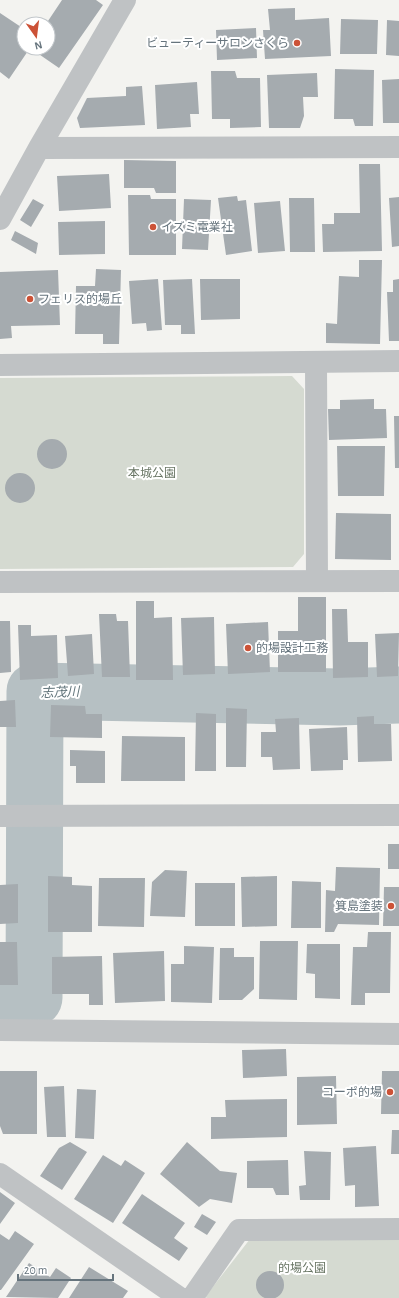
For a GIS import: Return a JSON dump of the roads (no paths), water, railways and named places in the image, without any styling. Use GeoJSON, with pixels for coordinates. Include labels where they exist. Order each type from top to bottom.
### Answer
{"type":"FeatureCollection","features":[{"type":"Feature","properties":{"kind":"street"},"geometry":{"type":"LineString","coordinates":[[0,219],[38,148],[125,0]]}},
{"type":"Feature","properties":{"kind":"street"},"geometry":{"type":"LineString","coordinates":[[38,148],[399,147]]}},
{"type":"Feature","properties":{"kind":"street"},"geometry":{"type":"LineString","coordinates":[[0,365],[399,361]]}},
{"type":"Feature","properties":{"kind":"street"},"geometry":{"type":"LineString","coordinates":[[316,362],[316,581]]}},
{"type":"Feature","properties":{"kind":"street"},"geometry":{"type":"LineString","coordinates":[[0,582],[399,581]]}},
{"type":"Feature","properties":{"kind":"street"},"geometry":{"type":"LineString","coordinates":[[0,816],[399,815]]}},
{"type":"Feature","properties":{"kind":"street"},"geometry":{"type":"LineString","coordinates":[[0,1030],[399,1034]]}},
{"type":"Feature","properties":{"kind":"street"},"geometry":{"type":"LineString","coordinates":[[0,1174],[180,1298]]}},
{"type":"Feature","properties":{"kind":"street"},"geometry":{"type":"LineString","coordinates":[[192,1298],[239,1230],[399,1229]]}},
{"type":"Feature","properties":{"kind":"waterway","name":"志茂川"},"geometry":{"type":"LineString","coordinates":[[0,999],[34,998],[35,691],[339,697],[399,695]]}},
{"type":"Feature","properties":{"kind":"place","name":"ビューティーサロンさくら"},"geometry":{"type":"Point","coordinates":[297,43]}},
{"type":"Feature","properties":{"kind":"place","name":"イズミ電業社"},"geometry":{"type":"Point","coordinates":[153,227]}},
{"type":"Feature","properties":{"kind":"place","name":"フェリス的場丘"},"geometry":{"type":"Point","coordinates":[30,299]}},
{"type":"Feature","properties":{"kind":"place","name":"的場設計工務"},"geometry":{"type":"Point","coordinates":[248,648]}},
{"type":"Feature","properties":{"kind":"place","name":"箕島塗装"},"geometry":{"type":"Point","coordinates":[391,906]}},
{"type":"Feature","properties":{"kind":"place","name":"コーポ的場"},"geometry":{"type":"Point","coordinates":[390,1092]}},
{"type":"Feature","properties":{"kind":"park label","name":"本城公園"},"geometry":{"type":"Point","coordinates":[152,473]}},
{"type":"Feature","properties":{"kind":"park label","name":"的場公園"},"geometry":{"type":"Point","coordinates":[302,1268]}}]}
